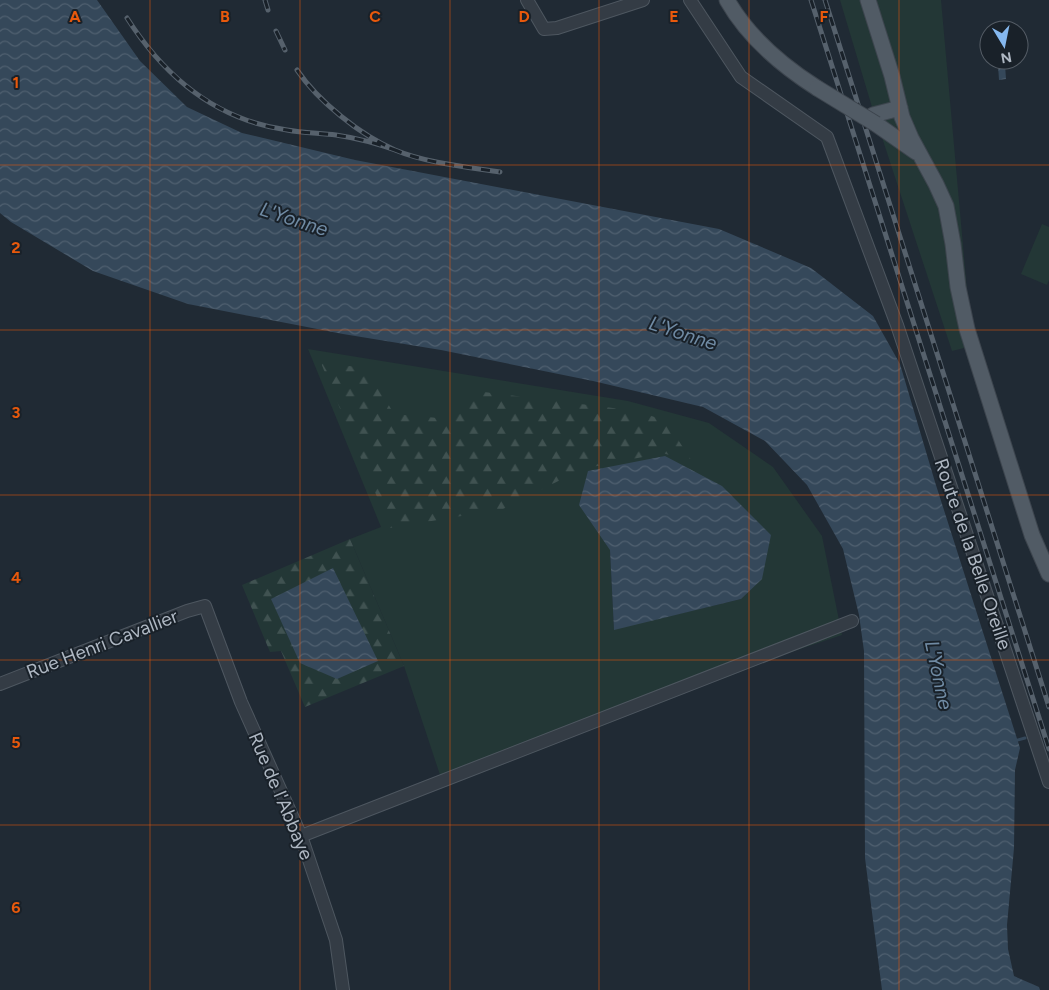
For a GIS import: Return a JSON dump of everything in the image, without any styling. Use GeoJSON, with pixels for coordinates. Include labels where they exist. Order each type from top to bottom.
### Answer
{"type":"FeatureCollection","features":[{"type":"Feature","properties":{"kind":"main road"},"geometry":{"type":"LineString","coordinates":[[727,0],[746,29],[791,72],[870,118],[918,153]]}},
{"type":"Feature","properties":{"kind":"main road"},"geometry":{"type":"LineString","coordinates":[[868,0],[892,76],[901,113],[918,153],[946,206],[958,287],[967,329],[1032,535],[1049,574]]}},
{"type":"Feature","properties":{"kind":"main road"},"geometry":{"type":"LineString","coordinates":[[870,118],[901,113]]}},
{"type":"Feature","properties":{"kind":"street"},"geometry":{"type":"LineString","coordinates":[[527,0],[544,29],[557,28],[643,0]]}},
{"type":"Feature","properties":{"kind":"street","name":"Route de la Belle Oreille"},"geometry":{"type":"LineString","coordinates":[[690,0],[741,77],[827,137],[897,325],[1049,782]]}},
{"type":"Feature","properties":{"kind":"street","name":"Rue Henri Cavallier"},"geometry":{"type":"LineString","coordinates":[[0,684],[205,606]]}},
{"type":"Feature","properties":{"kind":"street","name":"Rue de l'Abbaye"},"geometry":{"type":"LineString","coordinates":[[205,606],[245,710],[301,836],[336,940],[342,990]]}},
{"type":"Feature","properties":{"kind":"street"},"geometry":{"type":"LineString","coordinates":[[301,836],[852,621]]}},
{"type":"Feature","properties":{"kind":"green space"},"geometry":{"type":"Polygon","coordinates":[[[840,0],[941,0],[972,346],[952,351],[872,107],[840,0]]]}},
{"type":"Feature","properties":{"kind":"green space"},"geometry":{"type":"Polygon","coordinates":[[[1042,224],[1049,227],[1049,280],[1047,285],[1021,274],[1042,224]]]}},
{"type":"Feature","properties":{"kind":"green space"},"geometry":{"type":"Polygon","coordinates":[[[308,349],[628,401],[709,423],[773,467],[822,536],[842,635],[749,666],[442,781],[404,666],[350,539],[381,527],[308,349]],[[610,550],[614,629],[741,599],[610,550]]]}},
{"type":"Feature","properties":{"kind":"green space"},"geometry":{"type":"Polygon","coordinates":[[[321,363],[367,368],[394,414],[449,419],[484,392],[637,411],[666,421],[693,463],[663,453],[582,469],[503,509],[390,528],[321,363]]]}},
{"type":"Feature","properties":{"kind":"green space"},"geometry":{"type":"Polygon","coordinates":[[[350,539],[404,666],[305,707],[281,651],[270,652],[242,585],[350,539]]]}},
{"type":"Feature","properties":{"kind":"water","name":"L'Yonne"},"geometry":{"type":"Polygon","coordinates":[[[0,0],[97,0],[140,61],[187,107],[242,133],[355,160],[719,229],[811,268],[873,316],[900,364],[935,482],[1020,748],[1015,770],[1014,848],[1007,925],[1008,949],[1014,976],[1039,987],[1040,990],[882,990],[865,858],[864,651],[859,615],[843,549],[807,485],[765,441],[703,407],[593,381],[441,350],[343,334],[188,304],[93,271],[11,222],[0,213],[0,0]]]}},
{"type":"Feature","properties":{"kind":"water"},"geometry":{"type":"Polygon","coordinates":[[[998,70],[1005,70],[1006,79],[999,80],[998,70]]]}},
{"type":"Feature","properties":{"kind":"water"},"geometry":{"type":"Polygon","coordinates":[[[665,456],[722,486],[771,535],[762,579],[741,599],[614,630],[610,550],[579,505],[588,471],[665,456]]]}},
{"type":"Feature","properties":{"kind":"water"},"geometry":{"type":"Polygon","coordinates":[[[333,568],[378,661],[337,679],[300,663],[271,599],[333,568]]]}},
{"type":"Feature","properties":{"kind":"waterway"},"geometry":{"type":"LineString","coordinates":[[1014,741],[1025,738]]}},
{"type":"Feature","properties":{"kind":"railway"},"geometry":{"type":"LineString","coordinates":[[265,0],[268,10]]}},
{"type":"Feature","properties":{"kind":"railway"},"geometry":{"type":"LineString","coordinates":[[811,0],[1049,749]]}},
{"type":"Feature","properties":{"kind":"railway"},"geometry":{"type":"LineString","coordinates":[[825,0],[1049,707]]}},
{"type":"Feature","properties":{"kind":"railway"},"geometry":{"type":"LineString","coordinates":[[127,18],[158,59],[175,76],[194,92],[237,116],[261,125],[293,131],[336,135],[395,150]]}},
{"type":"Feature","properties":{"kind":"railway"},"geometry":{"type":"LineString","coordinates":[[276,31],[285,50]]}},
{"type":"Feature","properties":{"kind":"railway"},"geometry":{"type":"LineString","coordinates":[[297,70],[328,105],[354,126],[382,144],[420,158],[500,172]]}}]}
